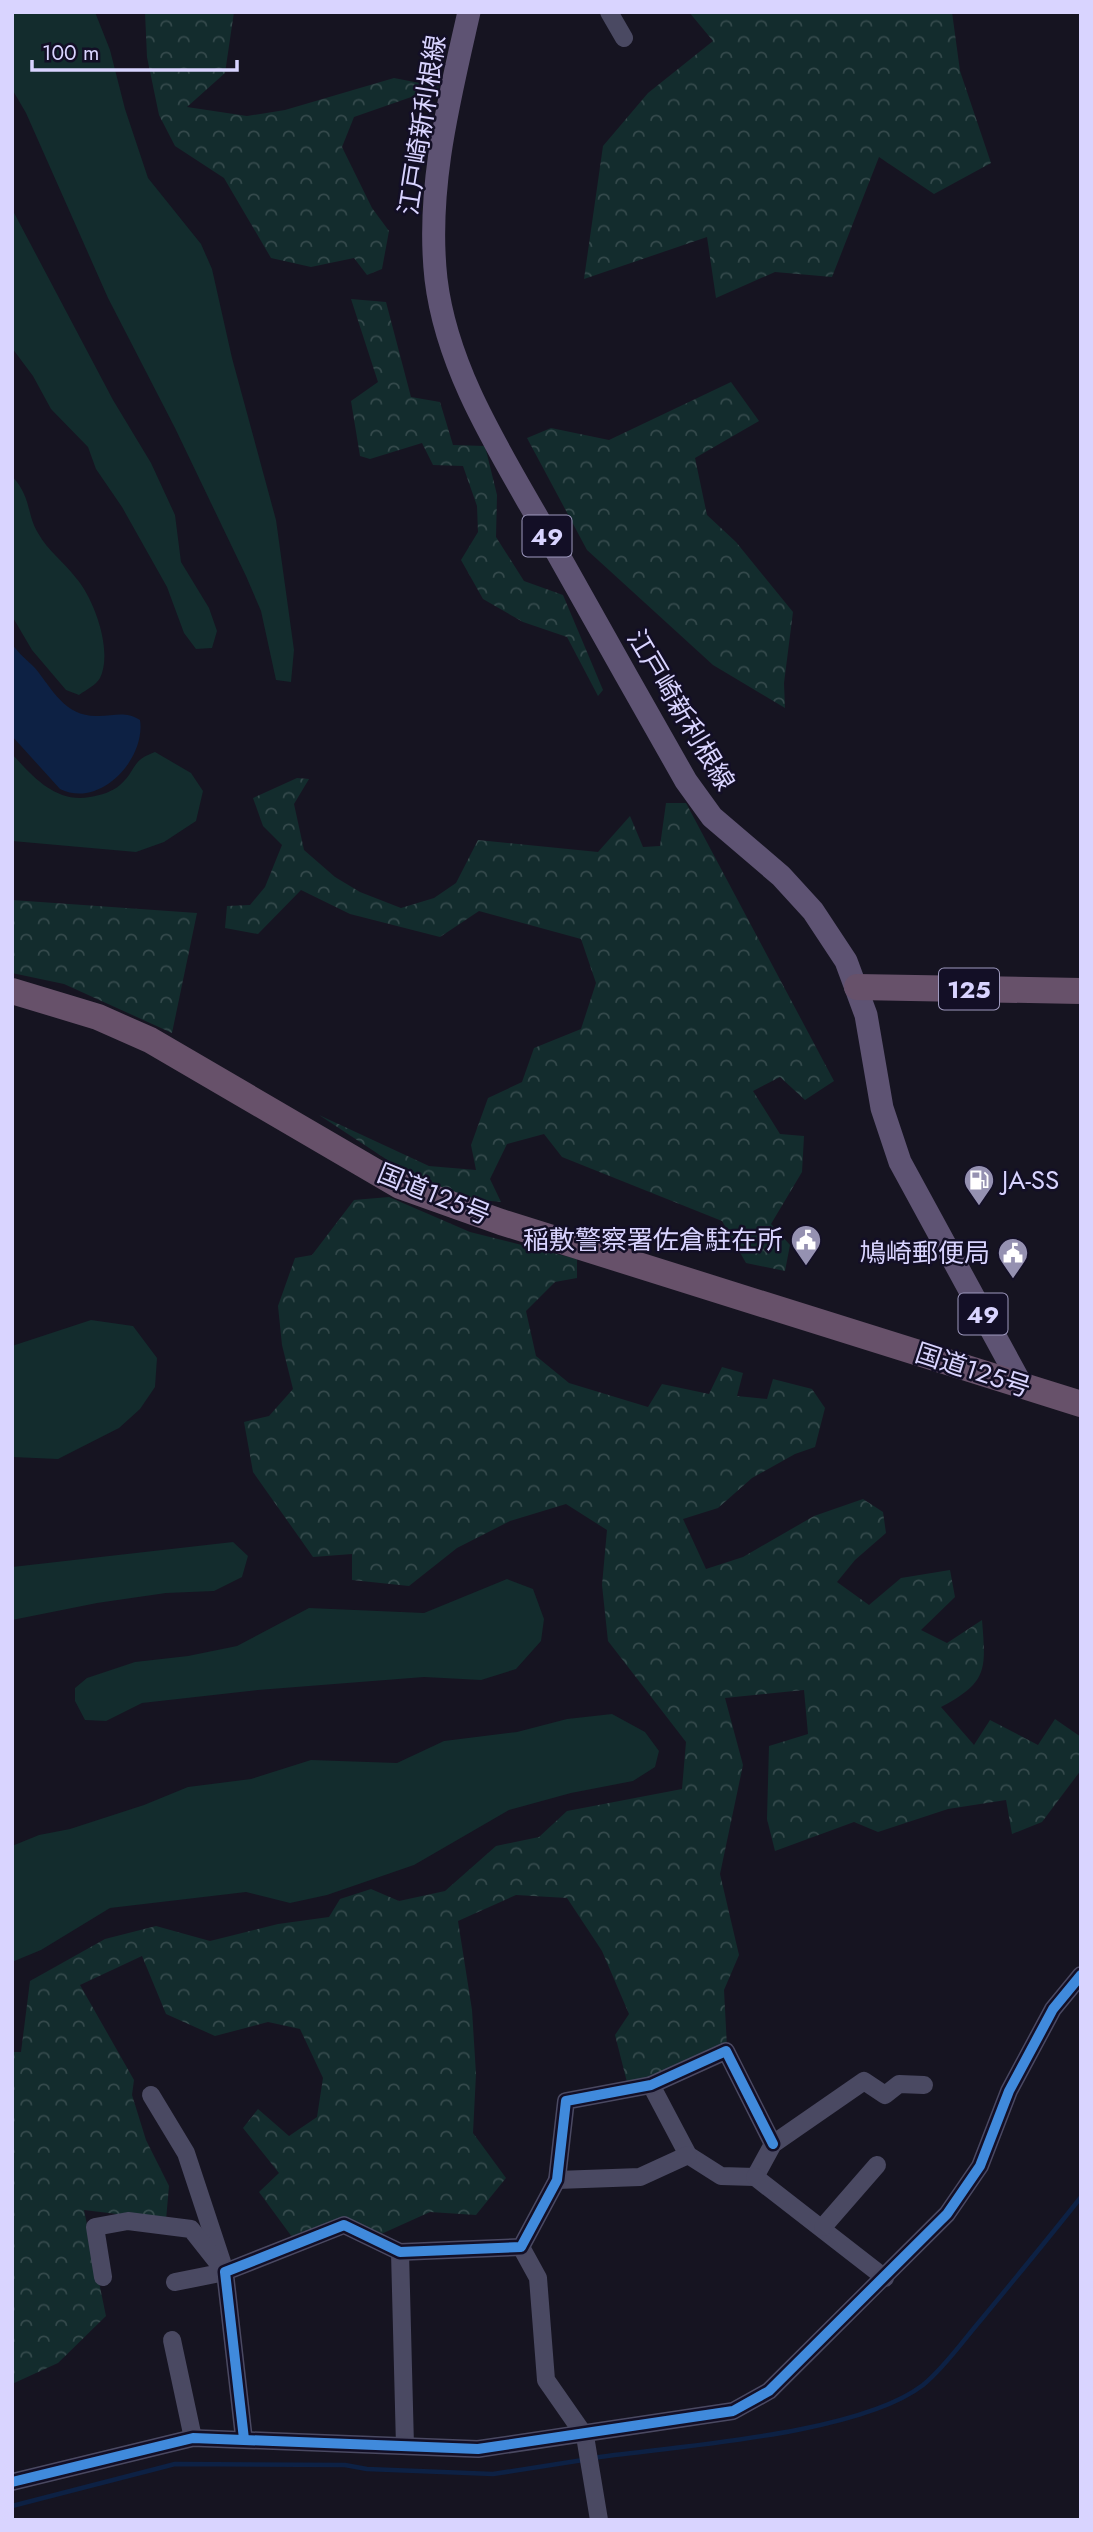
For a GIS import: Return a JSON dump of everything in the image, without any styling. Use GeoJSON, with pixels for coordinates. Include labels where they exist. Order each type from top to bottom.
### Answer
{"type":"FeatureCollection","features":[{"type":"Feature","properties":{"kind":"highway","name":"125"},"geometry":{"type":"LineString","coordinates":[[857,986],[1081,991]]}},
{"type":"Feature","properties":{"kind":"highway","name":"国道125号"},"geometry":{"type":"LineString","coordinates":[[12,990],[86,1013],[150,1040],[400,1186],[501,1222],[1081,1404]]}},
{"type":"Feature","properties":{"kind":"main road","name":"江戸崎新利根線"},"geometry":{"type":"LineString","coordinates":[[469,12],[440,152],[433,218],[437,282],[461,372],[497,446],[686,780],[712,817],[781,876],[813,911],[846,961],[869,1026],[882,1108],[900,1162],[1022,1385]]}},
{"type":"Feature","properties":{"kind":"street"},"geometry":{"type":"LineString","coordinates":[[609,12],[624,38]]}},
{"type":"Feature","properties":{"kind":"street"},"geometry":{"type":"LineString","coordinates":[[12,2482],[193,2438],[478,2449],[586,2442],[733,2411],[769,2391],[947,2214],[980,2166],[1009,2091],[1053,2009],[1081,1975]]}},
{"type":"Feature","properties":{"kind":"street"},"geometry":{"type":"LineString","coordinates":[[520,2247],[557,2180],[566,2102],[651,2085],[726,2051],[773,2144]]}},
{"type":"Feature","properties":{"kind":"street"},"geometry":{"type":"LineString","coordinates":[[755,2177],[773,2144],[864,2081],[885,2095],[899,2084],[924,2085]]}},
{"type":"Feature","properties":{"kind":"street"},"geometry":{"type":"LineString","coordinates":[[651,2085],[688,2155],[721,2176],[755,2177],[823,2227],[885,2278]]}},
{"type":"Feature","properties":{"kind":"street"},"geometry":{"type":"LineString","coordinates":[[150,2095],[186,2153],[225,2273],[244,2439]]}},
{"type":"Feature","properties":{"kind":"street"},"geometry":{"type":"LineString","coordinates":[[557,2180],[640,2178],[688,2155]]}},
{"type":"Feature","properties":{"kind":"street"},"geometry":{"type":"LineString","coordinates":[[823,2227],[877,2165]]}},
{"type":"Feature","properties":{"kind":"street"},"geometry":{"type":"LineString","coordinates":[[103,2277],[95,2227],[128,2221],[191,2229],[225,2273]]}},
{"type":"Feature","properties":{"kind":"street"},"geometry":{"type":"LineString","coordinates":[[175,2282],[225,2273],[344,2225],[400,2252],[520,2247]]}},
{"type":"Feature","properties":{"kind":"street"},"geometry":{"type":"LineString","coordinates":[[520,2247],[538,2278],[546,2380],[586,2442],[599,2520]]}},
{"type":"Feature","properties":{"kind":"street"},"geometry":{"type":"LineString","coordinates":[[400,2252],[405,2446]]}},
{"type":"Feature","properties":{"kind":"street"},"geometry":{"type":"LineString","coordinates":[[172,2340],[193,2438]]}},
{"type":"Feature","properties":{"kind":"green space"},"geometry":{"type":"Polygon","coordinates":[[[12,12],[95,12],[110,50],[125,109],[148,178],[201,244],[212,269],[232,358],[276,520],[294,650],[291,682],[276,680],[261,611],[246,576],[175,428],[108,298],[26,113],[12,89],[12,12]]]}},
{"type":"Feature","properties":{"kind":"green space"},"geometry":{"type":"Polygon","coordinates":[[[145,12],[234,12],[225,73],[187,107],[247,116],[285,110],[394,78],[440,87],[354,117],[342,147],[372,208],[389,231],[382,269],[367,275],[354,258],[311,267],[271,258],[224,178],[175,146],[159,115],[147,57],[145,12]]]}},
{"type":"Feature","properties":{"kind":"green space"},"geometry":{"type":"Polygon","coordinates":[[[689,12],[952,12],[960,71],[991,163],[934,194],[879,157],[832,277],[775,272],[716,298],[707,237],[584,279],[603,146],[648,93],[713,41],[689,12]]]}},
{"type":"Feature","properties":{"kind":"green space"},"geometry":{"type":"Polygon","coordinates":[[[12,209],[113,400],[151,463],[175,515],[181,562],[209,608],[217,631],[212,648],[196,649],[184,633],[167,587],[122,507],[96,469],[88,447],[51,409],[33,376],[12,348],[12,209]]]}},
{"type":"Feature","properties":{"kind":"green space"},"geometry":{"type":"Polygon","coordinates":[[[351,299],[386,302],[411,397],[440,402],[453,445],[485,446],[497,495],[496,537],[524,581],[563,595],[603,690],[598,696],[567,637],[523,622],[483,599],[461,560],[478,532],[477,506],[463,466],[433,465],[422,443],[370,459],[360,456],[351,401],[378,382],[351,299]]]}},
{"type":"Feature","properties":{"kind":"green space"},"geometry":{"type":"Polygon","coordinates":[[[731,382],[759,421],[695,458],[707,515],[736,542],[793,612],[784,683],[785,708],[713,665],[587,550],[527,438],[551,428],[609,440],[731,382]]]}},
{"type":"Feature","properties":{"kind":"green space"},"geometry":{"type":"Polygon","coordinates":[[[12,476],[23,491],[38,533],[83,588],[100,626],[104,654],[100,678],[79,695],[66,690],[32,650],[12,616],[12,476]]]}},
{"type":"Feature","properties":{"kind":"green space"},"geometry":{"type":"Polygon","coordinates":[[[155,752],[191,773],[203,791],[196,821],[164,842],[136,852],[12,841],[12,754],[46,787],[78,798],[113,790],[125,780],[137,762],[155,752]]]}},
{"type":"Feature","properties":{"kind":"green space"},"geometry":{"type":"Polygon","coordinates":[[[297,778],[309,779],[294,804],[304,850],[335,877],[360,892],[401,908],[434,898],[456,883],[478,840],[598,852],[630,816],[643,847],[660,846],[666,803],[686,803],[834,1081],[805,1100],[780,1077],[753,1091],[780,1134],[804,1136],[802,1172],[771,1224],[790,1245],[785,1271],[746,1263],[722,1221],[562,1157],[544,1134],[507,1144],[490,1179],[501,1202],[463,1198],[395,1165],[319,1115],[429,1166],[476,1170],[471,1145],[488,1098],[522,1082],[534,1048],[581,1029],[596,983],[581,939],[479,911],[440,937],[350,914],[301,890],[258,934],[225,928],[227,906],[250,905],[265,887],[282,845],[263,826],[253,798],[297,778]]]}},
{"type":"Feature","properties":{"kind":"green space"},"geometry":{"type":"Polygon","coordinates":[[[12,900],[197,913],[172,1033],[64,984],[12,973],[12,900]]]}},
{"type":"Feature","properties":{"kind":"green space"},"geometry":{"type":"Polygon","coordinates":[[[389,1197],[470,1232],[577,1259],[577,1278],[555,1282],[526,1311],[536,1356],[569,1383],[648,1407],[662,1384],[709,1394],[722,1367],[743,1373],[737,1396],[767,1399],[773,1379],[812,1389],[825,1408],[815,1447],[795,1454],[752,1478],[718,1508],[683,1519],[706,1569],[743,1557],[814,1516],[863,1499],[883,1512],[886,1533],[855,1560],[837,1582],[869,1605],[901,1578],[950,1570],[955,1597],[921,1630],[947,1643],[982,1620],[984,1651],[981,1673],[976,1682],[941,1707],[974,1745],[990,1720],[1038,1745],[1055,1719],[1081,1737],[1081,1770],[1042,1822],[1012,1834],[1006,1800],[948,1809],[878,1832],[854,1822],[775,1851],[767,1819],[769,1746],[808,1734],[804,1690],[725,1698],[743,1765],[720,1874],[739,1955],[724,1990],[727,2047],[628,2086],[615,2035],[629,2014],[602,1951],[567,1898],[516,1895],[458,1921],[472,2010],[476,2074],[473,2133],[506,2178],[476,2215],[430,2212],[379,2235],[345,2219],[295,2241],[259,2192],[279,2173],[243,2128],[258,2109],[289,2136],[317,2117],[323,2078],[300,2029],[268,2022],[215,2036],[166,2014],[142,1956],[80,1985],[134,2080],[132,2095],[146,2140],[169,2186],[166,2220],[84,2210],[106,2316],[58,2363],[12,2384],[12,2052],[21,2052],[30,1981],[105,1939],[156,1926],[210,1941],[278,1924],[329,1917],[340,1899],[371,1889],[399,1901],[445,1891],[496,1846],[539,1837],[567,1811],[682,1789],[686,1742],[608,1641],[602,1585],[607,1530],[566,1504],[510,1521],[457,1548],[409,1586],[352,1580],[352,1554],[313,1557],[253,1472],[244,1422],[269,1416],[293,1389],[282,1345],[278,1306],[295,1258],[312,1255],[354,1200],[389,1197]]]}},
{"type":"Feature","properties":{"kind":"green space"},"geometry":{"type":"Polygon","coordinates":[[[91,1320],[133,1326],[157,1358],[155,1387],[140,1409],[119,1428],[58,1459],[12,1457],[12,1346],[91,1320]]]}},
{"type":"Feature","properties":{"kind":"green space"},"geometry":{"type":"Polygon","coordinates":[[[233,1542],[248,1556],[242,1577],[214,1591],[166,1593],[12,1620],[12,1567],[233,1542]]]}},
{"type":"Feature","properties":{"kind":"green space"},"geometry":{"type":"Polygon","coordinates":[[[507,1579],[533,1589],[544,1619],[541,1641],[516,1669],[481,1680],[424,1677],[258,1690],[142,1703],[106,1721],[85,1720],[75,1701],[75,1688],[87,1678],[135,1662],[188,1656],[237,1646],[309,1608],[424,1613],[507,1579]]]}},
{"type":"Feature","properties":{"kind":"green space"},"geometry":{"type":"Polygon","coordinates":[[[612,1714],[645,1732],[659,1751],[655,1767],[633,1781],[571,1793],[509,1810],[414,1865],[327,1895],[290,1903],[246,1892],[110,1908],[41,1950],[12,1962],[12,1846],[39,1835],[70,1829],[144,1805],[188,1787],[251,1779],[311,1760],[397,1763],[444,1741],[517,1732],[567,1719],[612,1714]]]}},
{"type":"Feature","properties":{"kind":"water"},"geometry":{"type":"Polygon","coordinates":[[[12,644],[68,707],[87,715],[125,715],[140,720],[136,750],[117,777],[90,792],[75,793],[60,789],[12,736],[12,644]]]}},
{"type":"Feature","properties":{"kind":"waterway"},"geometry":{"type":"LineString","coordinates":[[592,2458],[765,2436],[856,2416],[894,2402],[923,2385],[946,2363],[1081,2197]]}},
{"type":"Feature","properties":{"kind":"waterway"},"geometry":{"type":"LineString","coordinates":[[12,2506],[175,2464],[345,2465],[367,2469],[493,2474],[583,2460]]}},
{"type":"Feature","properties":{"kind":"cycle path"},"geometry":{"type":"LineString","coordinates":[[12,2482],[193,2438],[478,2449],[733,2411],[769,2391],[947,2214],[980,2166],[1009,2091],[1053,2009],[1081,1975]]}},
{"type":"Feature","properties":{"kind":"cycle path"},"geometry":{"type":"LineString","coordinates":[[244,2439],[225,2272],[344,2225],[400,2252],[521,2247],[557,2180],[566,2101],[651,2085],[726,2051],[773,2144]]}},
{"type":"Feature","properties":{"kind":"place","name":"JA-SS"},"geometry":{"type":"Point","coordinates":[979,1207]}},
{"type":"Feature","properties":{"kind":"place","name":"稲敷警察署佐倉駐在所"},"geometry":{"type":"Point","coordinates":[806,1267]}},
{"type":"Feature","properties":{"kind":"place","name":"鳩崎郵便局"},"geometry":{"type":"Point","coordinates":[1013,1280]}}]}
